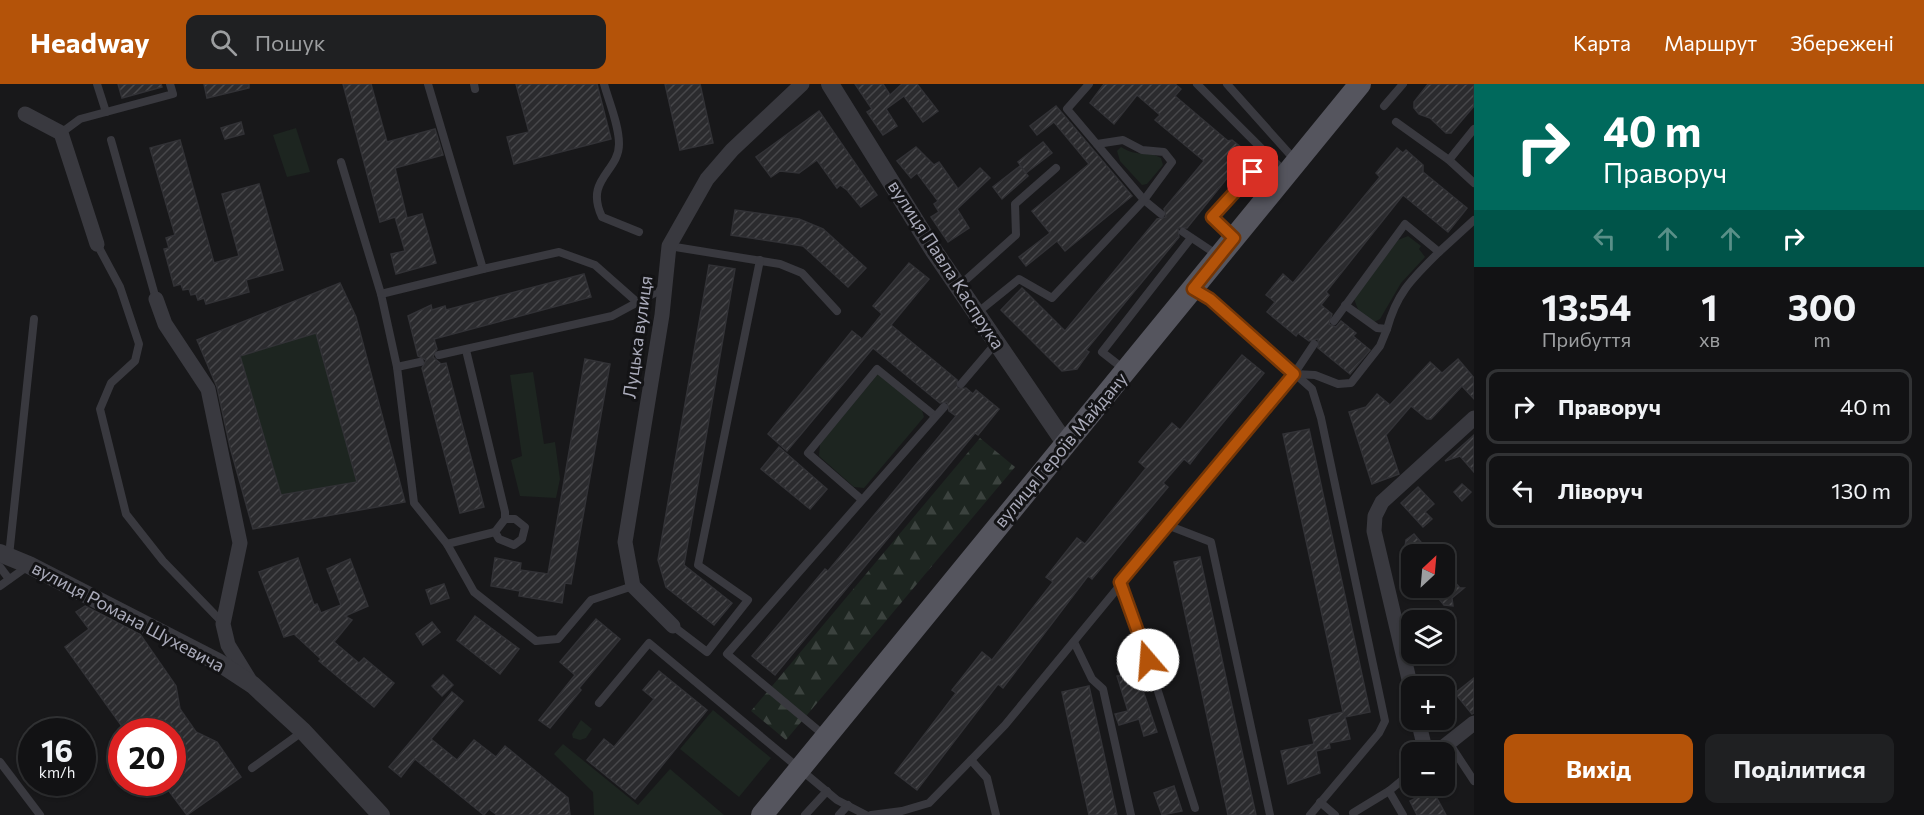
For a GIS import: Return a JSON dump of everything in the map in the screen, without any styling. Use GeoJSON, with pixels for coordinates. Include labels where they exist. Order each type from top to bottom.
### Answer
{"type":"FeatureCollection","features":[{"type":"Feature","properties":{"kind":"main road","name":"вулиця Героїв Майдану"},"geometry":{"type":"LineString","coordinates":[[762,815],[1360,84]]}},
{"type":"Feature","properties":{"kind":"street","name":"Луцька вулиця"},"geometry":{"type":"LineString","coordinates":[[633,586],[625,542],[666,288],[669,246],[707,179],[732,150],[802,84]]}},
{"type":"Feature","properties":{"kind":"street","name":"вулиця Павла Каспрука"},"geometry":{"type":"LineString","coordinates":[[830,84],[934,251],[1065,443]]}},
{"type":"Feature","properties":{"kind":"street"},"geometry":{"type":"LineString","coordinates":[[25,114],[61,133],[97,244]]}},
{"type":"Feature","properties":{"kind":"street"},"geometry":{"type":"LineString","coordinates":[[156,299],[165,324],[208,389],[240,543],[223,624],[228,645],[253,685]]}},
{"type":"Feature","properties":{"kind":"street"},"geometry":{"type":"LineString","coordinates":[[1408,676],[1374,531],[1375,516],[1382,502],[1474,418]]}},
{"type":"Feature","properties":{"kind":"street","name":"вулиця Романа Шухевича"},"geometry":{"type":"LineString","coordinates":[[3,559],[29,565],[218,662],[253,685],[303,732],[377,814]]}},
{"type":"Feature","properties":{"kind":"street"},"geometry":{"type":"LineString","coordinates":[[633,586],[674,626]]}},
{"type":"Feature","properties":{"kind":"street"},"geometry":{"type":"LineString","coordinates":[[1450,742],[1474,723]]}},
{"type":"Feature","properties":{"kind":"lane"},"geometry":{"type":"LineString","coordinates":[[98,84],[106,112]]}},
{"type":"Feature","properties":{"kind":"lane"},"geometry":{"type":"LineString","coordinates":[[61,133],[80,119],[173,94],[170,84]]}},
{"type":"Feature","properties":{"kind":"lane"},"geometry":{"type":"LineString","coordinates":[[428,84],[483,269]]}},
{"type":"Feature","properties":{"kind":"lane"},"geometry":{"type":"LineString","coordinates":[[604,84],[619,141],[618,154],[601,178],[597,207],[602,217],[639,232]]}},
{"type":"Feature","properties":{"kind":"lane"},"geometry":{"type":"LineString","coordinates":[[1089,84],[1067,109],[1144,200],[1161,214]]}},
{"type":"Feature","properties":{"kind":"lane"},"geometry":{"type":"LineString","coordinates":[[1197,84],[1267,157],[1292,169]]}},
{"type":"Feature","properties":{"kind":"lane"},"geometry":{"type":"LineString","coordinates":[[1227,84],[1292,169]]}},
{"type":"Feature","properties":{"kind":"lane"},"geometry":{"type":"LineString","coordinates":[[1384,106],[1403,84]]}},
{"type":"Feature","properties":{"kind":"lane"},"geometry":{"type":"LineString","coordinates":[[1396,122],[1449,159],[1474,183]]}},
{"type":"Feature","properties":{"kind":"lane"},"geometry":{"type":"LineString","coordinates":[[1449,159],[1474,129]]}},
{"type":"Feature","properties":{"kind":"lane"},"geometry":{"type":"LineString","coordinates":[[111,140],[156,299]]}},
{"type":"Feature","properties":{"kind":"lane"},"geometry":{"type":"LineString","coordinates":[[977,313],[1019,279],[1052,298],[1144,200],[1170,168],[1172,162],[1170,157],[1159,150],[1142,150],[1123,140],[1097,144]]}},
{"type":"Feature","properties":{"kind":"lane"},"geometry":{"type":"LineString","coordinates":[[1234,238],[1212,217],[1267,157]]}},
{"type":"Feature","properties":{"kind":"lane"},"geometry":{"type":"LineString","coordinates":[[341,162],[381,294],[397,368],[414,503],[447,544],[474,592],[537,641],[558,639],[591,600],[633,586]]}},
{"type":"Feature","properties":{"kind":"lane"},"geometry":{"type":"LineString","coordinates":[[959,286],[1016,235],[1015,204],[1056,168]]}},
{"type":"Feature","properties":{"kind":"lane"},"geometry":{"type":"LineString","coordinates":[[1294,374],[1315,375],[1338,384],[1351,383],[1380,346],[1394,305],[1406,284],[1474,220]]}},
{"type":"Feature","properties":{"kind":"lane"},"geometry":{"type":"LineString","coordinates":[[1334,321],[1405,224],[1439,252]]}},
{"type":"Feature","properties":{"kind":"lane"},"geometry":{"type":"LineString","coordinates":[[1183,232],[1206,244],[1220,257]]}},
{"type":"Feature","properties":{"kind":"lane"},"geometry":{"type":"LineString","coordinates":[[1126,371],[1102,352],[1191,238]]}},
{"type":"Feature","properties":{"kind":"lane"},"geometry":{"type":"LineString","coordinates":[[97,244],[120,287],[139,344],[135,361],[111,384],[100,409],[126,514],[163,561],[223,624]]}},
{"type":"Feature","properties":{"kind":"lane"},"geometry":{"type":"LineString","coordinates":[[669,246],[780,264],[802,273],[837,311]]}},
{"type":"Feature","properties":{"kind":"lane"},"geometry":{"type":"LineString","coordinates":[[381,294],[559,252],[595,265],[638,303]]}},
{"type":"Feature","properties":{"kind":"lane"},"geometry":{"type":"LineString","coordinates":[[674,626],[706,652],[748,600],[698,565],[760,260]]}},
{"type":"Feature","properties":{"kind":"lane"},"geometry":{"type":"LineString","coordinates":[[439,356],[612,316],[666,288]]}},
{"type":"Feature","properties":{"kind":"lane"},"geometry":{"type":"LineString","coordinates":[[1193,289],[1210,299],[1312,389],[1321,418],[1385,721],[1379,733],[1310,815]]}},
{"type":"Feature","properties":{"kind":"lane"},"geometry":{"type":"LineString","coordinates":[[1345,305],[1377,328],[1387,329]]}},
{"type":"Feature","properties":{"kind":"lane"},"geometry":{"type":"LineString","coordinates":[[9,579],[3,559],[34,319]]}},
{"type":"Feature","properties":{"kind":"lane"},"geometry":{"type":"LineString","coordinates":[[961,384],[997,342]]}},
{"type":"Feature","properties":{"kind":"lane"},"geometry":{"type":"LineString","coordinates":[[871,815],[902,812],[929,804],[1005,725],[1120,582],[1294,374],[1314,344]]}},
{"type":"Feature","properties":{"kind":"lane"},"geometry":{"type":"LineString","coordinates":[[466,350],[505,519]]}},
{"type":"Feature","properties":{"kind":"lane"},"geometry":{"type":"LineString","coordinates":[[397,368],[420,362]]}},
{"type":"Feature","properties":{"kind":"lane"},"geometry":{"type":"LineString","coordinates":[[861,500],[808,453],[877,369],[935,416]]}},
{"type":"Feature","properties":{"kind":"lane"},"geometry":{"type":"LineString","coordinates":[[825,736],[727,654],[944,407]]}},
{"type":"Feature","properties":{"kind":"lane"},"geometry":{"type":"LineString","coordinates":[[447,544],[495,532],[505,519]]}},
{"type":"Feature","properties":{"kind":"lane"},"geometry":{"type":"LineString","coordinates":[[495,532],[499,539],[508,544],[514,545],[522,539],[525,531],[523,524],[515,519],[505,519]]}},
{"type":"Feature","properties":{"kind":"lane"},"geometry":{"type":"LineString","coordinates":[[1167,525],[1211,542],[1270,815]]}},
{"type":"Feature","properties":{"kind":"lane"},"geometry":{"type":"LineString","coordinates":[[0,586],[29,565]]}},
{"type":"Feature","properties":{"kind":"lane"},"geometry":{"type":"LineString","coordinates":[[1120,582],[1143,644],[1195,808]]}},
{"type":"Feature","properties":{"kind":"lane"},"geometry":{"type":"LineString","coordinates":[[1074,642],[1092,679],[1102,688],[1131,815]]}},
{"type":"Feature","properties":{"kind":"lane"},"geometry":{"type":"LineString","coordinates":[[599,703],[649,643],[800,766],[827,791],[866,815]]}},
{"type":"Feature","properties":{"kind":"lane"},"geometry":{"type":"LineString","coordinates":[[252,768],[303,732]]}},
{"type":"Feature","properties":{"kind":"lane"},"geometry":{"type":"LineString","coordinates":[[1455,752],[1474,781]]}},
{"type":"Feature","properties":{"kind":"lane"},"geometry":{"type":"LineString","coordinates":[[971,760],[987,778],[996,815]]}},
{"type":"Feature","properties":{"kind":"lane"},"geometry":{"type":"LineString","coordinates":[[0,762],[40,815]]}},
{"type":"Feature","properties":{"kind":"lane"},"geometry":{"type":"LineString","coordinates":[[1353,813],[1401,781]]}},
{"type":"Feature","properties":{"kind":"lane"},"geometry":{"type":"LineString","coordinates":[[805,815],[827,791]]}},
{"type":"Feature","properties":{"kind":"lane"},"geometry":{"type":"LineString","coordinates":[[1389,791],[1403,815]]}},
{"type":"Feature","properties":{"kind":"lane"},"geometry":{"type":"LineString","coordinates":[[1320,802],[1335,815]]}},
{"type":"Feature","properties":{"kind":"lane"},"geometry":{"type":"LineString","coordinates":[[839,815],[848,805]]}},
{"type":"Feature","properties":{"kind":"green space"},"geometry":{"type":"Polygon","coordinates":[[[296,128],[310,172],[287,177],[273,135],[296,128]]]}},
{"type":"Feature","properties":{"kind":"green space"},"geometry":{"type":"Polygon","coordinates":[[[1121,147],[1133,152],[1152,154],[1161,158],[1163,165],[1147,184],[1142,185],[1120,161],[1117,151],[1121,147]]]}},
{"type":"Feature","properties":{"kind":"green space"},"geometry":{"type":"Polygon","coordinates":[[[1408,236],[1421,246],[1419,249],[1425,257],[1401,283],[1380,319],[1374,322],[1359,312],[1354,299],[1398,240],[1408,236]]]}},
{"type":"Feature","properties":{"kind":"green space"},"geometry":{"type":"Polygon","coordinates":[[[316,333],[357,482],[281,495],[240,356],[316,333]]]}},
{"type":"Feature","properties":{"kind":"green space"},"geometry":{"type":"Polygon","coordinates":[[[533,372],[544,444],[555,442],[560,479],[556,498],[520,496],[511,460],[522,456],[510,375],[533,372]]]}},
{"type":"Feature","properties":{"kind":"green space"},"geometry":{"type":"Polygon","coordinates":[[[878,374],[922,410],[924,417],[864,488],[854,487],[819,456],[820,444],[878,374]]]}},
{"type":"Feature","properties":{"kind":"green space"},"geometry":{"type":"Polygon","coordinates":[[[980,438],[1015,467],[786,740],[751,711],[980,438]]]}},
{"type":"Feature","properties":{"kind":"green space"},"geometry":{"type":"Polygon","coordinates":[[[713,710],[771,758],[739,797],[680,749],[713,710]]]}},
{"type":"Feature","properties":{"kind":"green space"},"geometry":{"type":"Polygon","coordinates":[[[581,720],[592,729],[586,738],[580,740],[573,738],[572,734],[581,720]]]}},
{"type":"Feature","properties":{"kind":"green space"},"geometry":{"type":"Polygon","coordinates":[[[563,744],[638,805],[670,769],[724,815],[594,815],[593,792],[554,754],[563,744]]]}},
{"type":"Feature","properties":{"kind":"building"},"geometry":{"type":"Polygon","coordinates":[[[118,84],[161,84],[162,87],[122,98],[118,84]]]}},
{"type":"Feature","properties":{"kind":"building"},"geometry":{"type":"Polygon","coordinates":[[[204,84],[249,84],[249,88],[207,98],[204,84]]]}},
{"type":"Feature","properties":{"kind":"building"},"geometry":{"type":"Polygon","coordinates":[[[343,84],[371,84],[387,142],[435,129],[443,155],[395,168],[407,218],[422,214],[436,263],[396,274],[391,254],[405,251],[395,217],[380,222],[343,84]]]}},
{"type":"Feature","properties":{"kind":"building"},"geometry":{"type":"Polygon","coordinates":[[[516,84],[597,84],[611,139],[514,164],[507,137],[529,132],[516,84]]]}},
{"type":"Feature","properties":{"kind":"building"},"geometry":{"type":"Polygon","coordinates":[[[665,84],[700,84],[713,143],[680,150],[665,84]]]}},
{"type":"Feature","properties":{"kind":"building"},"geometry":{"type":"Polygon","coordinates":[[[855,84],[883,84],[890,95],[902,84],[917,84],[938,111],[923,122],[904,96],[886,109],[897,126],[883,135],[867,112],[872,109],[855,84]]]}},
{"type":"Feature","properties":{"kind":"building"},"geometry":{"type":"Polygon","coordinates":[[[1104,84],[1175,84],[1181,89],[1175,96],[1228,141],[1232,140],[1246,151],[1245,163],[1232,172],[1187,228],[1178,228],[1179,237],[1086,350],[1089,352],[1077,369],[1062,371],[1001,310],[1022,288],[1065,331],[1157,219],[1166,217],[1164,209],[1204,161],[1155,120],[1160,115],[1137,95],[1114,124],[1090,103],[1104,84]]]}},
{"type":"Feature","properties":{"kind":"building"},"geometry":{"type":"Polygon","coordinates":[[[1428,84],[1474,84],[1474,106],[1451,133],[1446,133],[1430,118],[1419,114],[1414,108],[1414,102],[1428,84]]]}},
{"type":"Feature","properties":{"kind":"building"},"geometry":{"type":"Polygon","coordinates":[[[1056,106],[1132,196],[1065,251],[1057,241],[1026,266],[1019,257],[1050,233],[1032,211],[1089,164],[1054,122],[1037,135],[1030,126],[1056,106]]]}},
{"type":"Feature","properties":{"kind":"building"},"geometry":{"type":"Polygon","coordinates":[[[819,111],[877,195],[861,207],[847,190],[840,185],[837,188],[817,160],[799,173],[780,171],[771,177],[756,157],[819,111]]]}},
{"type":"Feature","properties":{"kind":"building"},"geometry":{"type":"Polygon","coordinates":[[[241,122],[244,134],[225,139],[221,128],[241,122]]]}},
{"type":"Feature","properties":{"kind":"building"},"geometry":{"type":"Polygon","coordinates":[[[180,140],[214,263],[239,256],[222,194],[259,184],[283,270],[246,280],[249,292],[206,304],[204,298],[198,300],[196,294],[191,295],[189,289],[183,290],[181,284],[174,286],[164,249],[169,248],[166,238],[175,235],[150,148],[180,140]]]}},
{"type":"Feature","properties":{"kind":"building"},"geometry":{"type":"Polygon","coordinates":[[[1043,142],[1052,153],[1026,173],[1018,162],[1043,142]]]}},
{"type":"Feature","properties":{"kind":"building"},"geometry":{"type":"Polygon","coordinates":[[[916,147],[934,165],[939,162],[958,189],[980,168],[990,178],[957,209],[969,228],[948,242],[931,217],[939,212],[934,204],[938,201],[917,173],[911,178],[897,161],[916,147]]]}},
{"type":"Feature","properties":{"kind":"building"},"geometry":{"type":"Polygon","coordinates":[[[1397,148],[1403,153],[1406,150],[1423,165],[1423,172],[1467,208],[1448,232],[1403,195],[1326,292],[1329,295],[1321,305],[1332,314],[1329,324],[1336,327],[1341,321],[1356,333],[1353,336],[1370,350],[1350,374],[1318,348],[1318,339],[1309,341],[1298,333],[1296,336],[1267,312],[1275,302],[1266,295],[1283,274],[1293,283],[1380,177],[1376,173],[1397,148]]]}},
{"type":"Feature","properties":{"kind":"building"},"geometry":{"type":"Polygon","coordinates":[[[1020,166],[1028,176],[1002,199],[993,187],[1020,166]]]}},
{"type":"Feature","properties":{"kind":"building"},"geometry":{"type":"Polygon","coordinates":[[[735,210],[799,219],[823,229],[866,268],[848,287],[803,246],[731,235],[735,210]]]}},
{"type":"Feature","properties":{"kind":"building"},"geometry":{"type":"Polygon","coordinates":[[[909,263],[929,279],[891,325],[957,380],[958,389],[966,388],[973,394],[976,390],[999,409],[978,435],[975,433],[775,675],[752,656],[825,569],[828,571],[956,416],[949,411],[947,402],[940,403],[873,348],[787,451],[768,434],[852,331],[862,339],[882,314],[873,306],[909,263]]]}},
{"type":"Feature","properties":{"kind":"building"},"geometry":{"type":"Polygon","coordinates":[[[709,265],[735,269],[684,565],[732,603],[714,625],[666,587],[658,560],[709,265]]]}},
{"type":"Feature","properties":{"kind":"building"},"geometry":{"type":"Polygon","coordinates":[[[584,274],[591,297],[434,339],[437,349],[433,357],[441,364],[446,363],[484,507],[460,513],[422,368],[426,360],[418,356],[408,316],[431,305],[432,310],[445,306],[446,310],[584,274]]]}},
{"type":"Feature","properties":{"kind":"building"},"geometry":{"type":"Polygon","coordinates":[[[340,283],[356,317],[405,502],[253,529],[230,447],[217,387],[197,340],[340,283]],[[316,333],[240,356],[281,495],[357,482],[316,333]]]}},
{"type":"Feature","properties":{"kind":"building"},"geometry":{"type":"Polygon","coordinates":[[[1242,355],[1264,373],[1190,464],[1184,459],[1163,483],[1168,487],[1092,579],[1088,576],[1003,688],[998,684],[917,790],[895,773],[956,693],[952,690],[982,652],[992,660],[1053,582],[1046,577],[1077,538],[1085,544],[1146,468],[1139,462],[1142,458],[1172,423],[1180,430],[1242,355]]]}},
{"type":"Feature","properties":{"kind":"building"},"geometry":{"type":"Polygon","coordinates":[[[585,359],[610,364],[571,584],[565,583],[562,603],[519,596],[520,591],[491,586],[495,558],[521,563],[520,570],[548,574],[585,359]]]}},
{"type":"Feature","properties":{"kind":"building"},"geometry":{"type":"Polygon","coordinates":[[[1458,359],[1474,378],[1474,399],[1462,386],[1431,419],[1427,419],[1411,406],[1386,435],[1399,474],[1372,484],[1349,412],[1366,407],[1377,394],[1390,405],[1430,362],[1442,373],[1458,359]]]}},
{"type":"Feature","properties":{"kind":"building"},"geometry":{"type":"Polygon","coordinates":[[[1309,429],[1370,712],[1345,717],[1350,739],[1329,743],[1330,748],[1316,751],[1320,773],[1288,784],[1281,751],[1314,744],[1309,720],[1343,712],[1283,434],[1309,429]]]}},
{"type":"Feature","properties":{"kind":"building"},"geometry":{"type":"Polygon","coordinates":[[[1474,435],[1474,472],[1460,456],[1445,461],[1474,435]]]}},
{"type":"Feature","properties":{"kind":"building"},"geometry":{"type":"Polygon","coordinates":[[[779,447],[827,489],[810,509],[761,469],[779,447]]]}},
{"type":"Feature","properties":{"kind":"building"},"geometry":{"type":"Polygon","coordinates":[[[1462,484],[1471,492],[1462,501],[1454,492],[1462,484]]]}},
{"type":"Feature","properties":{"kind":"building"},"geometry":{"type":"Polygon","coordinates":[[[1418,487],[1434,504],[1425,512],[1432,519],[1423,527],[1401,503],[1418,487]]]}},
{"type":"Feature","properties":{"kind":"building"},"geometry":{"type":"Polygon","coordinates":[[[1414,534],[1423,544],[1405,544],[1406,540],[1414,534]]]}},
{"type":"Feature","properties":{"kind":"building"},"geometry":{"type":"Polygon","coordinates":[[[1200,557],[1256,815],[1228,815],[1174,562],[1200,557]]]}},
{"type":"Feature","properties":{"kind":"building"},"geometry":{"type":"Polygon","coordinates":[[[298,558],[314,605],[317,604],[321,613],[341,605],[327,569],[350,559],[368,606],[345,616],[352,620],[334,642],[359,663],[364,658],[394,683],[374,707],[319,661],[321,659],[294,634],[284,637],[259,572],[298,558]]]}},
{"type":"Feature","properties":{"kind":"building"},"geometry":{"type":"Polygon","coordinates":[[[1455,582],[1460,588],[1464,588],[1455,596],[1455,582]]]}},
{"type":"Feature","properties":{"kind":"building"},"geometry":{"type":"Polygon","coordinates":[[[444,584],[449,598],[431,604],[426,590],[444,584]]]}},
{"type":"Feature","properties":{"kind":"building"},"geometry":{"type":"Polygon","coordinates":[[[1438,598],[1452,598],[1453,606],[1444,605],[1438,598]]]}},
{"type":"Feature","properties":{"kind":"building"},"geometry":{"type":"Polygon","coordinates":[[[85,606],[140,634],[176,686],[180,709],[196,732],[217,742],[241,777],[187,815],[173,796],[186,796],[186,718],[116,718],[65,647],[89,629],[76,612],[85,606]]]}},
{"type":"Feature","properties":{"kind":"building"},"geometry":{"type":"Polygon","coordinates":[[[475,616],[519,649],[500,674],[457,640],[475,616]]]}},
{"type":"Feature","properties":{"kind":"building"},"geometry":{"type":"Polygon","coordinates":[[[596,619],[620,639],[579,688],[581,690],[550,728],[539,720],[575,675],[560,662],[596,619]]]}},
{"type":"Feature","properties":{"kind":"building"},"geometry":{"type":"Polygon","coordinates":[[[432,622],[440,632],[423,645],[416,634],[432,622]]]}},
{"type":"Feature","properties":{"kind":"building"},"geometry":{"type":"Polygon","coordinates":[[[1136,670],[1157,732],[1144,736],[1139,719],[1119,725],[1115,714],[1128,711],[1117,676],[1136,670]]]}},
{"type":"Feature","properties":{"kind":"building"},"geometry":{"type":"Polygon","coordinates":[[[659,671],[707,710],[635,799],[587,760],[604,739],[614,747],[654,699],[643,690],[659,671]]]}},
{"type":"Feature","properties":{"kind":"building"},"geometry":{"type":"Polygon","coordinates":[[[443,675],[453,685],[442,696],[432,686],[443,675]]]}},
{"type":"Feature","properties":{"kind":"building"},"geometry":{"type":"Polygon","coordinates":[[[1474,678],[1474,713],[1472,714],[1455,693],[1474,678]]]}},
{"type":"Feature","properties":{"kind":"building"},"geometry":{"type":"Polygon","coordinates":[[[1089,686],[1117,815],[1089,815],[1062,692],[1089,686]]]}},
{"type":"Feature","properties":{"kind":"building"},"geometry":{"type":"Polygon","coordinates":[[[452,692],[463,701],[431,739],[457,760],[474,740],[496,757],[505,746],[568,798],[570,815],[497,815],[489,809],[484,815],[415,759],[401,777],[389,767],[452,692]]]}},
{"type":"Feature","properties":{"kind":"building"},"geometry":{"type":"Polygon","coordinates":[[[1174,786],[1182,811],[1162,815],[1154,793],[1174,786]]]}},
{"type":"Feature","properties":{"kind":"building"},"geometry":{"type":"Polygon","coordinates":[[[1419,796],[1436,796],[1446,815],[1417,815],[1410,801],[1419,796]]]}},
{"type":"Feature","properties":{"kind":"route"},"geometry":{"type":"LineString","coordinates":[[1148,660],[1120,582],[1294,374],[1210,299],[1193,289],[1234,238],[1212,217],[1253,172]]}}]}
